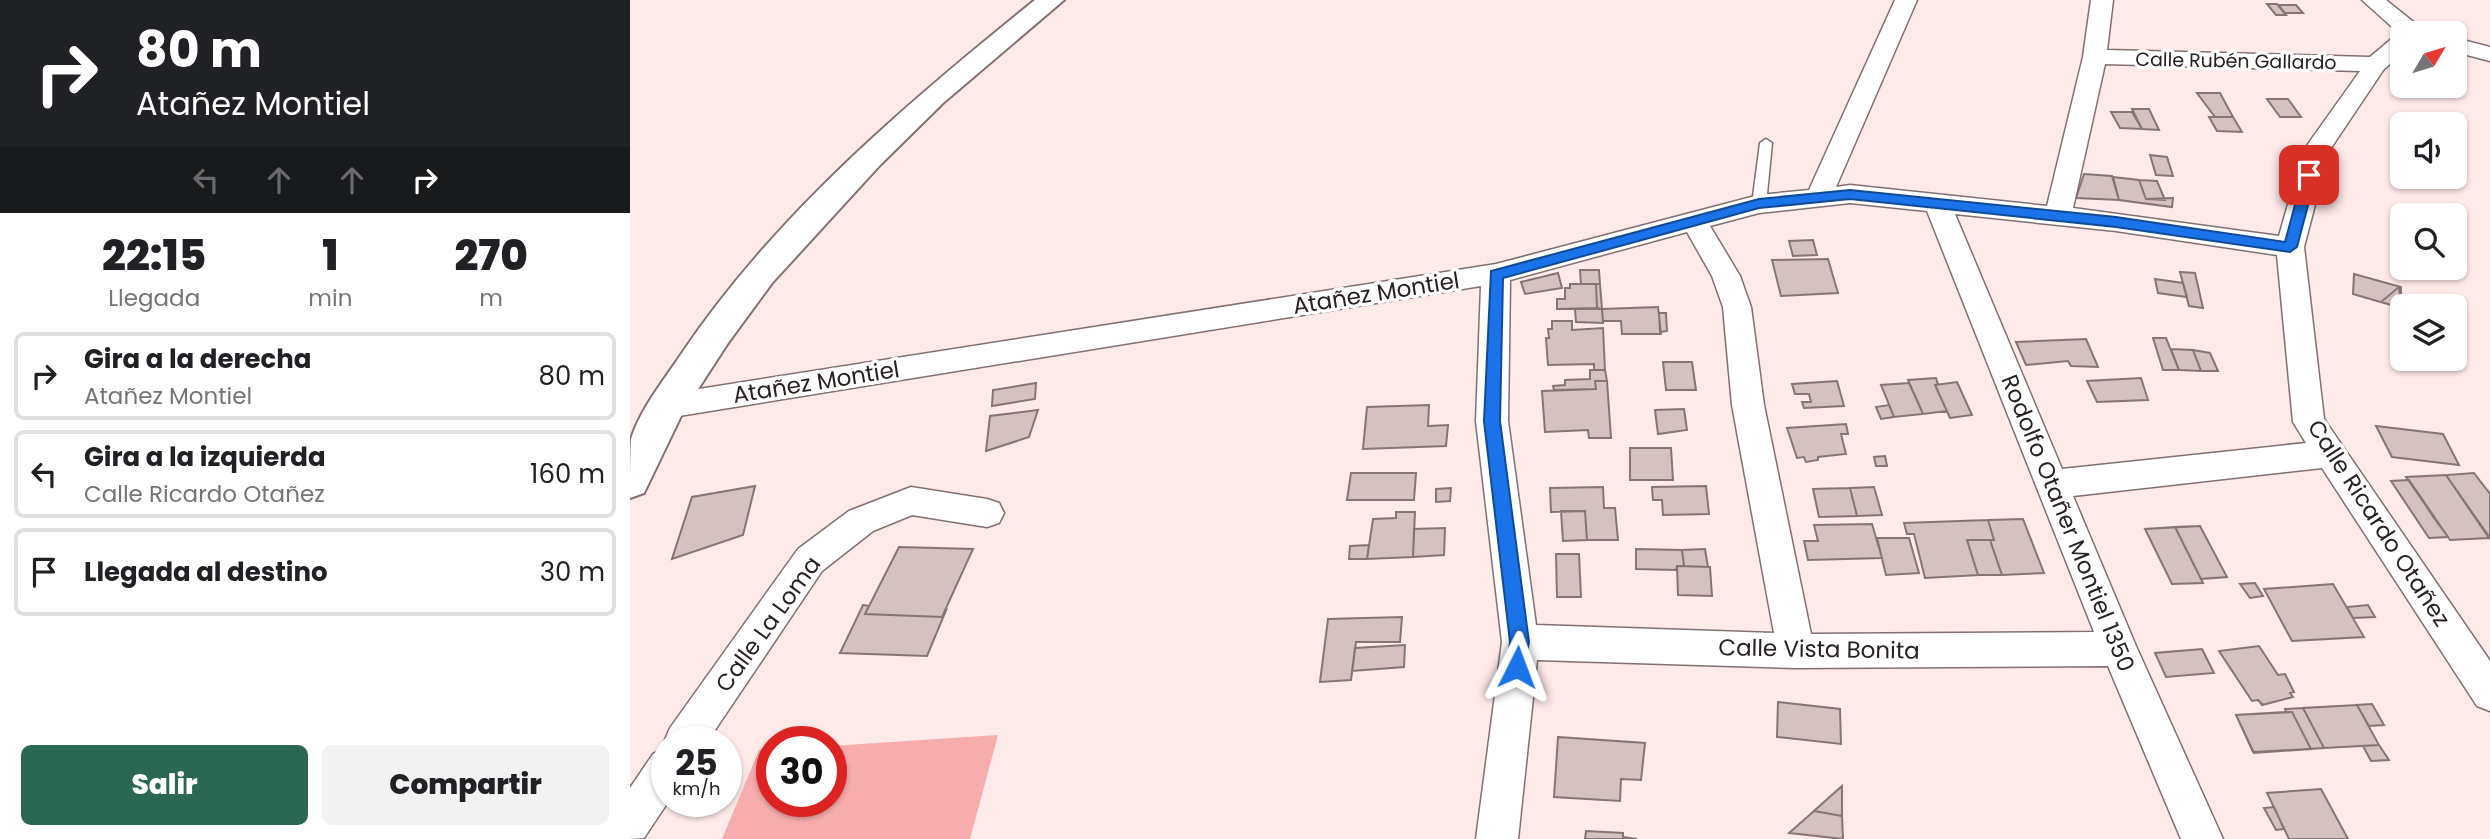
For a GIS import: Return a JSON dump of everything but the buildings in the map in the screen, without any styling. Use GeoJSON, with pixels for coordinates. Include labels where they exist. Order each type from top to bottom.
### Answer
{"type":"FeatureCollection","features":[{"type":"Feature","properties":{"kind":"street"},"geometry":{"type":"LineString","coordinates":[[630,481],[667,406],[715,333],[760,274],[869,158],[933,97],[1051,0]]}},
{"type":"Feature","properties":{"kind":"street"},"geometry":{"type":"LineString","coordinates":[[1819,196],[1906,0]]}},
{"type":"Feature","properties":{"kind":"street"},"geometry":{"type":"LineString","coordinates":[[2058,216],[2095,57],[2102,0]]}},
{"type":"Feature","properties":{"kind":"street"},"geometry":{"type":"LineString","coordinates":[[2373,0],[2398,21]]}},
{"type":"Feature","properties":{"kind":"street"},"geometry":{"type":"LineString","coordinates":[[2468,48],[2490,54]]}},
{"type":"Feature","properties":{"kind":"street","name":"Calle Ricardo Otañez"},"geometry":{"type":"LineString","coordinates":[[2390,52],[2376,64],[2316,151],[2290,247],[2309,422],[2490,693]]}},
{"type":"Feature","properties":{"kind":"street","name":"Calle Rubén Gallardo"},"geometry":{"type":"LineString","coordinates":[[2095,57],[2376,64]]}},
{"type":"Feature","properties":{"kind":"street","name":"Atañez Montiel"},"geometry":{"type":"LineString","coordinates":[[667,406],[1496,274],[1759,204],[1819,196],[1850,194],[2058,216],[2290,247]]}},
{"type":"Feature","properties":{"kind":"street","name":"Rodolfo Otañer Montiel 1350"},"geometry":{"type":"LineString","coordinates":[[1938,205],[2119,649],[2202,839]]}},
{"type":"Feature","properties":{"kind":"street"},"geometry":{"type":"LineString","coordinates":[[1694,222],[1726,276],[1737,307],[1748,405],[1796,652]]}},
{"type":"Feature","properties":{"kind":"street"},"geometry":{"type":"LineString","coordinates":[[1496,274],[1492,421],[1520,642],[1497,839]]}},
{"type":"Feature","properties":{"kind":"street"},"geometry":{"type":"LineString","coordinates":[[2052,484],[2331,454]]}},
{"type":"Feature","properties":{"kind":"street","name":"Calle La Loma"},"geometry":{"type":"LineString","coordinates":[[695,726],[810,560],[861,521],[911,501],[987,513]]}},
{"type":"Feature","properties":{"kind":"street","name":"Calle Vista Bonita"},"geometry":{"type":"LineString","coordinates":[[1520,642],[1796,652],[2119,649]]}},
{"type":"Feature","properties":{"kind":"street"},"geometry":{"type":"LineString","coordinates":[[630,824],[651,792]]}},
{"type":"Feature","properties":{"kind":"lane"},"geometry":{"type":"LineString","coordinates":[[1759,204],[1766,143]]}},
{"type":"Feature","properties":{"kind":"shaded area"},"geometry":{"type":"Polygon","coordinates":[[[998,735],[970,839],[722,839],[731,817],[742,817],[742,791],[756,757],[756,817],[847,817],[847,745],[998,735]]]}},
{"type":"Feature","properties":{"kind":"route"},"geometry":{"type":"LineString","coordinates":[[1517,667],[1520,642],[1492,421],[1496,274],[1759,204],[1850,194],[2116,222],[2290,247],[2309,175]]}}]}
